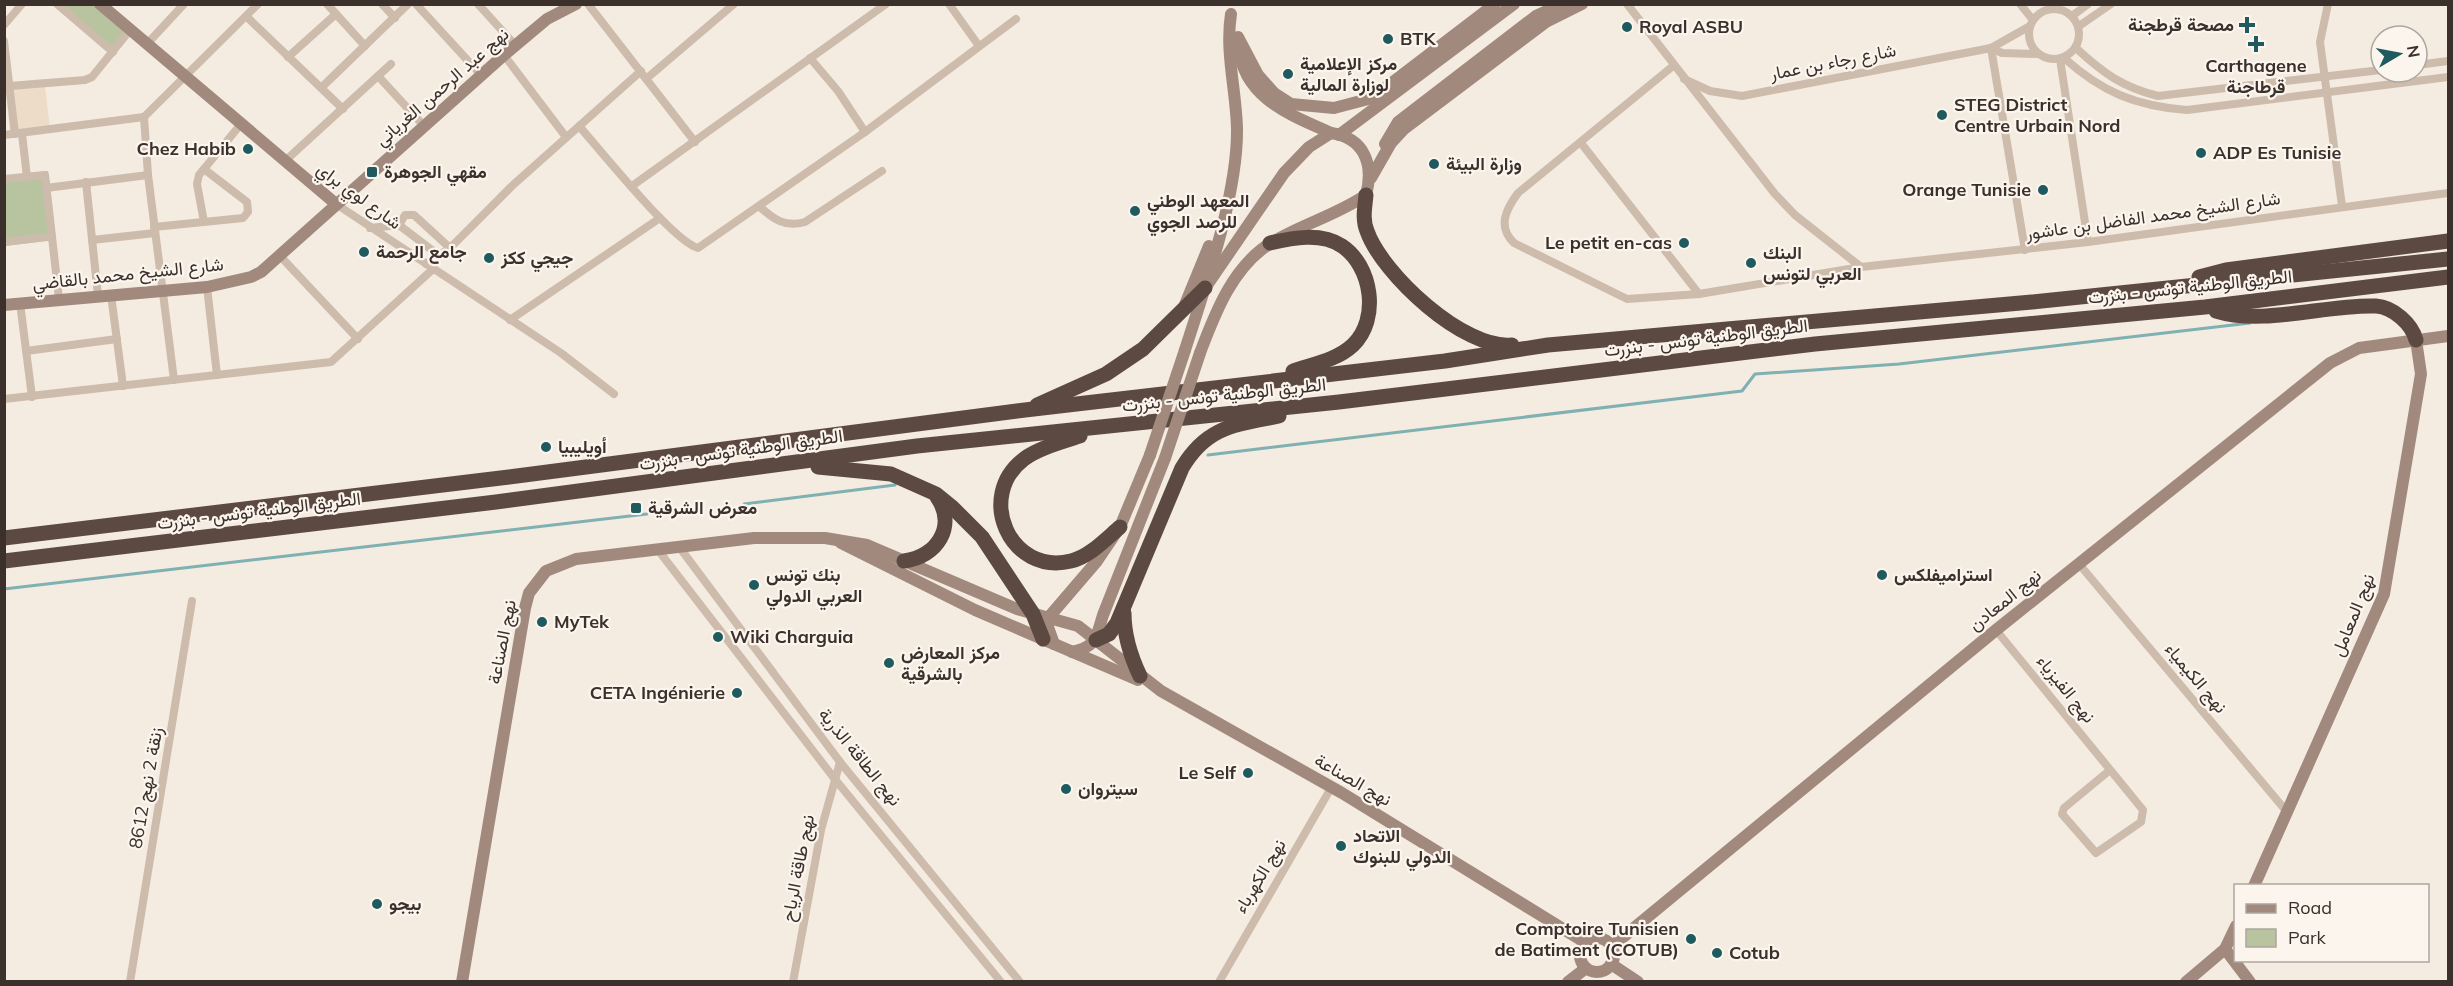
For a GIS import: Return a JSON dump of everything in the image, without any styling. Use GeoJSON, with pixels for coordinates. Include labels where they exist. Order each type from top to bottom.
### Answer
{"type":"FeatureCollection","features":[{"type":"Feature","properties":{"kind":"highway"},"geometry":{"type":"LineString","coordinates":[[1366,195],[1365,223],[1375,248],[1431,311],[1464,334],[1482,340],[1503,346],[1548,345]]}},
{"type":"Feature","properties":{"kind":"highway"},"geometry":{"type":"LineString","coordinates":[[1270,243],[1310,237],[1341,245],[1354,257],[1364,272],[1371,303],[1364,327],[1354,344],[1337,356],[1272,380]]}},
{"type":"Feature","properties":{"kind":"highway"},"geometry":{"type":"LineString","coordinates":[[2173,286],[2210,272],[2448,241]]}},
{"type":"Feature","properties":{"kind":"highway","name":"الطريق الوطنية تونس - بنزرت"},"geometry":{"type":"LineString","coordinates":[[4,538],[509,477],[1025,410],[1444,361],[1548,345],[2032,302],[2448,259]]}},
{"type":"Feature","properties":{"kind":"highway","name":"الطريق الوطنية تونس - بنزرت"},"geometry":{"type":"LineString","coordinates":[[4,561],[775,467],[917,446],[1339,402],[1815,344],[2205,307],[2448,277]]}},
{"type":"Feature","properties":{"kind":"highway"},"geometry":{"type":"LineString","coordinates":[[1025,410],[1106,374],[1143,349],[1205,288]]}},
{"type":"Feature","properties":{"kind":"highway"},"geometry":{"type":"LineString","coordinates":[[2205,307],[2227,314],[2258,315],[2376,306],[2398,315],[2414,332],[2416,340]]}},
{"type":"Feature","properties":{"kind":"highway"},"geometry":{"type":"LineString","coordinates":[[1096,640],[1113,629],[1182,468],[1192,451],[1203,440],[1228,427],[1339,402]]}},
{"type":"Feature","properties":{"kind":"highway"},"geometry":{"type":"LineString","coordinates":[[1114,427],[1062,442],[1024,458],[1005,481],[1000,500],[1000,515],[1011,540],[1023,552],[1034,558],[1059,563],[1073,561],[1087,554],[1120,527]]}},
{"type":"Feature","properties":{"kind":"highway"},"geometry":{"type":"LineString","coordinates":[[775,467],[862,469],[891,474],[936,494],[982,537],[1033,614],[1048,642]]}},
{"type":"Feature","properties":{"kind":"highway"},"geometry":{"type":"LineString","coordinates":[[904,561],[925,555],[942,538],[946,516],[936,494]]}},
{"type":"Feature","properties":{"kind":"highway"},"geometry":{"type":"LineString","coordinates":[[1124,601],[1124,629],[1131,657],[1140,676]]}},
{"type":"Feature","properties":{"kind":"street"},"geometry":{"type":"LineString","coordinates":[[4,25],[22,4]]}},
{"type":"Feature","properties":{"kind":"street"},"geometry":{"type":"LineString","coordinates":[[57,4],[112,52]]}},
{"type":"Feature","properties":{"kind":"street","name":"شارع لوي براي"},"geometry":{"type":"LineString","coordinates":[[100,4],[336,204],[561,353],[614,394]]}},
{"type":"Feature","properties":{"kind":"street"},"geometry":{"type":"LineString","coordinates":[[147,44],[184,4]]}},
{"type":"Feature","properties":{"kind":"street"},"geometry":{"type":"LineString","coordinates":[[4,135],[144,117],[258,4]]}},
{"type":"Feature","properties":{"kind":"street"},"geometry":{"type":"LineString","coordinates":[[327,4],[365,46]]}},
{"type":"Feature","properties":{"kind":"street"},"geometry":{"type":"LineString","coordinates":[[382,4],[395,18]]}},
{"type":"Feature","properties":{"kind":"street"},"geometry":{"type":"LineString","coordinates":[[322,87],[408,4]]}},
{"type":"Feature","properties":{"kind":"street"},"geometry":{"type":"LineString","coordinates":[[416,4],[481,75]]}},
{"type":"Feature","properties":{"kind":"street","name":"نهج عبد الرحمن الغرياني"},"geometry":{"type":"LineString","coordinates":[[336,204],[547,19],[576,4]]}},
{"type":"Feature","properties":{"kind":"street"},"geometry":{"type":"LineString","coordinates":[[588,4],[695,142]]}},
{"type":"Feature","properties":{"kind":"street"},"geometry":{"type":"LineString","coordinates":[[4,399],[331,362],[358,339],[429,266],[437,254],[450,248],[566,136],[734,4]]}},
{"type":"Feature","properties":{"kind":"street"},"geometry":{"type":"LineString","coordinates":[[632,186],[886,4]]}},
{"type":"Feature","properties":{"kind":"street"},"geometry":{"type":"LineString","coordinates":[[949,4],[979,46]]}},
{"type":"Feature","properties":{"kind":"street"},"geometry":{"type":"LineString","coordinates":[[1238,37],[1258,75],[1274,93],[1291,104],[1318,108],[1340,107],[1372,98],[1495,4]]}},
{"type":"Feature","properties":{"kind":"street"},"geometry":{"type":"LineString","coordinates":[[1205,288],[1284,173],[1309,147],[1335,134],[1514,4]]}},
{"type":"Feature","properties":{"kind":"street"},"geometry":{"type":"LineString","coordinates":[[1382,157],[1386,138],[1398,122],[1536,16],[1562,4]]}},
{"type":"Feature","properties":{"kind":"street"},"geometry":{"type":"LineString","coordinates":[[1072,652],[1082,650],[1096,640],[1103,615],[1165,458],[1200,353],[1222,298],[1237,277],[1270,243],[1350,206],[1366,195],[1371,178],[1382,157],[1397,136],[1546,22],[1582,4]]}},
{"type":"Feature","properties":{"kind":"street"},"geometry":{"type":"LineString","coordinates":[[1627,4],[1673,66],[1775,194],[1795,215],[1861,267]]}},
{"type":"Feature","properties":{"kind":"street"},"geometry":{"type":"LineString","coordinates":[[2020,4],[2032,23]]}},
{"type":"Feature","properties":{"kind":"street"},"geometry":{"type":"LineString","coordinates":[[2072,15],[2088,4]]}},
{"type":"Feature","properties":{"kind":"street"},"geometry":{"type":"LineString","coordinates":[[2079,26],[2110,4]]}},
{"type":"Feature","properties":{"kind":"street"},"geometry":{"type":"LineString","coordinates":[[2328,4],[2320,42],[2322,77],[2342,206]]}},
{"type":"Feature","properties":{"kind":"street"},"geometry":{"type":"LineString","coordinates":[[482,6],[516,46]]}},
{"type":"Feature","properties":{"kind":"street"},"geometry":{"type":"LineString","coordinates":[[2044,7],[2055,8],[2072,15],[2079,26],[2080,38],[2076,48],[2062,59],[2052,60],[2038,54],[2031,46],[2032,23],[2044,7]]}},
{"type":"Feature","properties":{"kind":"street"},"geometry":{"type":"LineString","coordinates":[[1231,9],[1238,37],[1239,55],[1249,80],[1268,102],[1335,134],[1361,150],[1369,164],[1371,178]]}},
{"type":"Feature","properties":{"kind":"street"},"geometry":{"type":"LineString","coordinates":[[1048,642],[1049,616],[1097,561],[1120,527],[1150,455],[1205,288],[1226,206],[1237,129],[1228,32],[1231,9]]}},
{"type":"Feature","properties":{"kind":"street"},"geometry":{"type":"LineString","coordinates":[[288,57],[336,14]]}},
{"type":"Feature","properties":{"kind":"street"},"geometry":{"type":"LineString","coordinates":[[246,16],[343,109]]}},
{"type":"Feature","properties":{"kind":"street"},"geometry":{"type":"LineString","coordinates":[[579,126],[660,218],[689,246],[698,248],[865,132],[1016,19]]}},
{"type":"Feature","properties":{"kind":"street","name":"شارع رجاء بن عمار"},"geometry":{"type":"LineString","coordinates":[[1684,79],[1710,91],[1742,96],[1991,48],[2032,23]]}},
{"type":"Feature","properties":{"kind":"street"},"geometry":{"type":"LineString","coordinates":[[10,86],[85,80],[92,76],[130,30]]}},
{"type":"Feature","properties":{"kind":"street"},"geometry":{"type":"LineString","coordinates":[[4,41],[27,177]]}},
{"type":"Feature","properties":{"kind":"street"},"geometry":{"type":"LineString","coordinates":[[1991,48],[2025,250]]}},
{"type":"Feature","properties":{"kind":"street","name":"شارع رجاء بن عمار"},"geometry":{"type":"LineString","coordinates":[[1991,48],[2002,53],[2038,54]]}},
{"type":"Feature","properties":{"kind":"street"},"geometry":{"type":"LineString","coordinates":[[2076,48],[2112,78],[2131,89],[2158,96],[2369,71]]}},
{"type":"Feature","properties":{"kind":"street"},"geometry":{"type":"LineString","coordinates":[[504,55],[566,136]]}},
{"type":"Feature","properties":{"kind":"street"},"geometry":{"type":"LineString","coordinates":[[810,58],[838,91],[865,132]]}},
{"type":"Feature","properties":{"kind":"street"},"geometry":{"type":"LineString","coordinates":[[2062,59],[2088,80],[2126,99],[2153,107],[2187,110],[2448,77]]}},
{"type":"Feature","properties":{"kind":"street"},"geometry":{"type":"LineString","coordinates":[[2062,59],[2088,242]]}},
{"type":"Feature","properties":{"kind":"street"},"geometry":{"type":"LineString","coordinates":[[2429,63],[2448,61]]}},
{"type":"Feature","properties":{"kind":"street"},"geometry":{"type":"LineString","coordinates":[[285,161],[392,64]]}},
{"type":"Feature","properties":{"kind":"street","name":"شارع الشيخ محمد الفاضل بن عاشور"},"geometry":{"type":"LineString","coordinates":[[1673,66],[1518,193],[1508,207],[1504,218],[1508,237],[1621,298],[1699,294],[1861,267],[2025,250],[2448,193]]}},
{"type":"Feature","properties":{"kind":"street"},"geometry":{"type":"LineString","coordinates":[[378,76],[424,126]]}},
{"type":"Feature","properties":{"kind":"street"},"geometry":{"type":"LineString","coordinates":[[144,117],[154,230],[165,289],[174,380]]}},
{"type":"Feature","properties":{"kind":"street"},"geometry":{"type":"LineString","coordinates":[[204,222],[197,184],[199,175],[241,124]]}},
{"type":"Feature","properties":{"kind":"street"},"geometry":{"type":"LineString","coordinates":[[1581,142],[1699,294]]}},
{"type":"Feature","properties":{"kind":"street"},"geometry":{"type":"LineString","coordinates":[[92,240],[243,218],[248,207],[247,202],[204,169]]}},
{"type":"Feature","properties":{"kind":"street"},"geometry":{"type":"LineString","coordinates":[[759,206],[771,217],[795,225],[805,222],[882,171]]}},
{"type":"Feature","properties":{"kind":"street"},"geometry":{"type":"LineString","coordinates":[[4,179],[45,175],[59,299]]}},
{"type":"Feature","properties":{"kind":"street"},"geometry":{"type":"LineString","coordinates":[[46,188],[148,176]]}},
{"type":"Feature","properties":{"kind":"street"},"geometry":{"type":"LineString","coordinates":[[86,182],[98,296]]}},
{"type":"Feature","properties":{"kind":"street","name":"شارع الشيخ محمد بالقاضي"},"geometry":{"type":"LineString","coordinates":[[4,305],[207,287],[250,278],[281,257],[336,204]]}},
{"type":"Feature","properties":{"kind":"street"},"geometry":{"type":"LineString","coordinates":[[1181,313],[1226,206]]}},
{"type":"Feature","properties":{"kind":"street"},"geometry":{"type":"LineString","coordinates":[[399,225],[405,215],[414,215],[450,248]]}},
{"type":"Feature","properties":{"kind":"street"},"geometry":{"type":"LineString","coordinates":[[510,320],[660,218]]}},
{"type":"Feature","properties":{"kind":"street"},"geometry":{"type":"LineString","coordinates":[[370,228],[399,225],[437,254]]}},
{"type":"Feature","properties":{"kind":"street"},"geometry":{"type":"LineString","coordinates":[[4,242],[51,236]]}},
{"type":"Feature","properties":{"kind":"street"},"geometry":{"type":"LineString","coordinates":[[281,257],[358,339]]}},
{"type":"Feature","properties":{"kind":"street"},"geometry":{"type":"LineString","coordinates":[[207,287],[217,375]]}},
{"type":"Feature","properties":{"kind":"street"},"geometry":{"type":"LineString","coordinates":[[111,294],[123,386]]}},
{"type":"Feature","properties":{"kind":"street"},"geometry":{"type":"LineString","coordinates":[[20,303],[33,397]]}},
{"type":"Feature","properties":{"kind":"street","name":"نهج المعادن"},"geometry":{"type":"LineString","coordinates":[[1611,947],[1996,630],[2330,363],[2359,348],[2448,336]]}},
{"type":"Feature","properties":{"kind":"street"},"geometry":{"type":"LineString","coordinates":[[26,351],[117,339]]}},
{"type":"Feature","properties":{"kind":"street","name":"نهج المعامل"},"geometry":{"type":"LineString","coordinates":[[2254,884],[2387,583],[2421,374],[2416,340]]}},
{"type":"Feature","properties":{"kind":"street","name":"نهج الصناعة"},"geometry":{"type":"LineString","coordinates":[[462,981],[530,593],[546,571],[576,559],[754,538],[799,537],[867,545],[984,596],[1033,614],[1049,616],[1078,626],[1161,691],[1331,788],[1586,943]]}},
{"type":"Feature","properties":{"kind":"street","name":"نهج الصناعة"},"geometry":{"type":"LineString","coordinates":[[837,541],[965,605],[1161,691]]}},
{"type":"Feature","properties":{"kind":"street","name":"نهج الطاقة الذرية"},"geometry":{"type":"LineString","coordinates":[[680,548],[840,762],[1020,981]]}},
{"type":"Feature","properties":{"kind":"street","name":"نهج الطاقة الذرية"},"geometry":{"type":"LineString","coordinates":[[658,550],[834,778],[1001,981]]}},
{"type":"Feature","properties":{"kind":"street","name":"نهج الكيمياء"},"geometry":{"type":"LineString","coordinates":[[2079,564],[2287,812]]}},
{"type":"Feature","properties":{"kind":"street","name":"زنقة 2 نهج 8612"},"geometry":{"type":"LineString","coordinates":[[130,981],[192,601]]}},
{"type":"Feature","properties":{"kind":"street","name":"نهج الفيزياء"},"geometry":{"type":"LineString","coordinates":[[1996,630],[2110,770],[2142,810],[2144,816],[2141,822],[2096,852],[2062,814],[2064,808],[2110,770]]}},
{"type":"Feature","properties":{"kind":"street","name":"نهج طاقة الرياح"},"geometry":{"type":"LineString","coordinates":[[794,981],[821,830],[840,762]]}},
{"type":"Feature","properties":{"kind":"street","name":"نهج الكهرباء"},"geometry":{"type":"LineString","coordinates":[[1219,981],[1331,788]]}},
{"type":"Feature","properties":{"kind":"street"},"geometry":{"type":"LineString","coordinates":[[2186,981],[2225,949],[2234,928]]}},
{"type":"Feature","properties":{"kind":"street"},"geometry":{"type":"LineString","coordinates":[[1597,939],[1611,947],[1613,958],[1611,964],[1600,972],[1586,968],[1580,953],[1586,943],[1597,939]]}},
{"type":"Feature","properties":{"kind":"street"},"geometry":{"type":"LineString","coordinates":[[2225,949],[2234,961]]}},
{"type":"Feature","properties":{"kind":"street"},"geometry":{"type":"LineString","coordinates":[[2235,962],[2250,981]]}},
{"type":"Feature","properties":{"kind":"street"},"geometry":{"type":"LineString","coordinates":[[1611,964],[1638,981]]}},
{"type":"Feature","properties":{"kind":"street"},"geometry":{"type":"LineString","coordinates":[[1568,981],[1586,968]]}},
{"type":"Feature","properties":{"kind":"green space"},"geometry":{"type":"Polygon","coordinates":[[[62,5],[99,5],[127,29],[112,47],[62,5]]]}},
{"type":"Feature","properties":{"kind":"green space"},"geometry":{"type":"Polygon","coordinates":[[[48,171],[56,240],[5,246],[4,176],[48,171]]]}},
{"type":"Feature","properties":{"kind":"shaded area"},"geometry":{"type":"Polygon","coordinates":[[[44,79],[50,128],[10,133],[5,83],[44,79]]]}},
{"type":"Feature","properties":{"kind":"waterway"},"geometry":{"type":"LineString","coordinates":[[1208,455],[1742,391],[1755,374],[1899,364],[2250,323]]}},
{"type":"Feature","properties":{"kind":"waterway"},"geometry":{"type":"LineString","coordinates":[[744,504],[895,485]]}},
{"type":"Feature","properties":{"kind":"waterway"},"geometry":{"type":"LineString","coordinates":[[4,589],[647,514]]}},
{"type":"Feature","properties":{"kind":"place","name":"مصحة قرطجنة"},"geometry":{"type":"Point","coordinates":[2247,25]}},
{"type":"Feature","properties":{"kind":"place","name":"Royal ASBU"},"geometry":{"type":"Point","coordinates":[1627,27]}},
{"type":"Feature","properties":{"kind":"place","name":"BTK"},"geometry":{"type":"Point","coordinates":[1388,39]}},
{"type":"Feature","properties":{"kind":"place","name":"Carthagene قرطاجنة"},"geometry":{"type":"Point","coordinates":[2256,44]}},
{"type":"Feature","properties":{"kind":"place","name":"مركز الإعلامية لوزارة المالية"},"geometry":{"type":"Point","coordinates":[1288,74]}},
{"type":"Feature","properties":{"kind":"place","name":"STEG District Centre Urbain Nord"},"geometry":{"type":"Point","coordinates":[1942,115]}},
{"type":"Feature","properties":{"kind":"place","name":"Chez Habib"},"geometry":{"type":"Point","coordinates":[248,149]}},
{"type":"Feature","properties":{"kind":"place","name":"ADP Es Tunisie"},"geometry":{"type":"Point","coordinates":[2201,153]}},
{"type":"Feature","properties":{"kind":"place","name":"وزارة البيئة"},"geometry":{"type":"Point","coordinates":[1434,164]}},
{"type":"Feature","properties":{"kind":"place","name":"مقهي الجوهرة"},"geometry":{"type":"Point","coordinates":[372,172]}},
{"type":"Feature","properties":{"kind":"place","name":"Orange Tunisie"},"geometry":{"type":"Point","coordinates":[2043,190]}},
{"type":"Feature","properties":{"kind":"place","name":"المعهد الوطني للرصد الجوي"},"geometry":{"type":"Point","coordinates":[1135,211]}},
{"type":"Feature","properties":{"kind":"place","name":"Le petit en-cas"},"geometry":{"type":"Point","coordinates":[1684,243]}},
{"type":"Feature","properties":{"kind":"place","name":"جامع الرحمة"},"geometry":{"type":"Point","coordinates":[364,252]}},
{"type":"Feature","properties":{"kind":"place","name":"جيجي ككز"},"geometry":{"type":"Point","coordinates":[489,258]}},
{"type":"Feature","properties":{"kind":"place","name":"البنك العربي لتونس"},"geometry":{"type":"Point","coordinates":[1751,263]}},
{"type":"Feature","properties":{"kind":"place","name":"أويليبيا"},"geometry":{"type":"Point","coordinates":[546,447]}},
{"type":"Feature","properties":{"kind":"place","name":"معرض الشرقية"},"geometry":{"type":"Point","coordinates":[636,508]}},
{"type":"Feature","properties":{"kind":"place","name":"استراميفلكس"},"geometry":{"type":"Point","coordinates":[1882,575]}},
{"type":"Feature","properties":{"kind":"place","name":"بنك تونس العربي الدولي"},"geometry":{"type":"Point","coordinates":[754,585]}},
{"type":"Feature","properties":{"kind":"place","name":"MyTek"},"geometry":{"type":"Point","coordinates":[542,622]}},
{"type":"Feature","properties":{"kind":"place","name":"Wiki Charguia"},"geometry":{"type":"Point","coordinates":[718,637]}},
{"type":"Feature","properties":{"kind":"place","name":"مركز المعارض بالشرقية"},"geometry":{"type":"Point","coordinates":[889,663]}},
{"type":"Feature","properties":{"kind":"place","name":"CETA Ingénierie"},"geometry":{"type":"Point","coordinates":[737,693]}},
{"type":"Feature","properties":{"kind":"place","name":"Le Self"},"geometry":{"type":"Point","coordinates":[1248,773]}},
{"type":"Feature","properties":{"kind":"place","name":"سيتروان"},"geometry":{"type":"Point","coordinates":[1066,789]}},
{"type":"Feature","properties":{"kind":"place","name":"الاتحاد الدولي للبنوك"},"geometry":{"type":"Point","coordinates":[1341,846]}},
{"type":"Feature","properties":{"kind":"place","name":"بيجو"},"geometry":{"type":"Point","coordinates":[377,904]}},
{"type":"Feature","properties":{"kind":"place","name":"Comptoire Tunisien de Batiment (COTUB)"},"geometry":{"type":"Point","coordinates":[1691,939]}},
{"type":"Feature","properties":{"kind":"place","name":"Cotub"},"geometry":{"type":"Point","coordinates":[1717,953]}}]}
